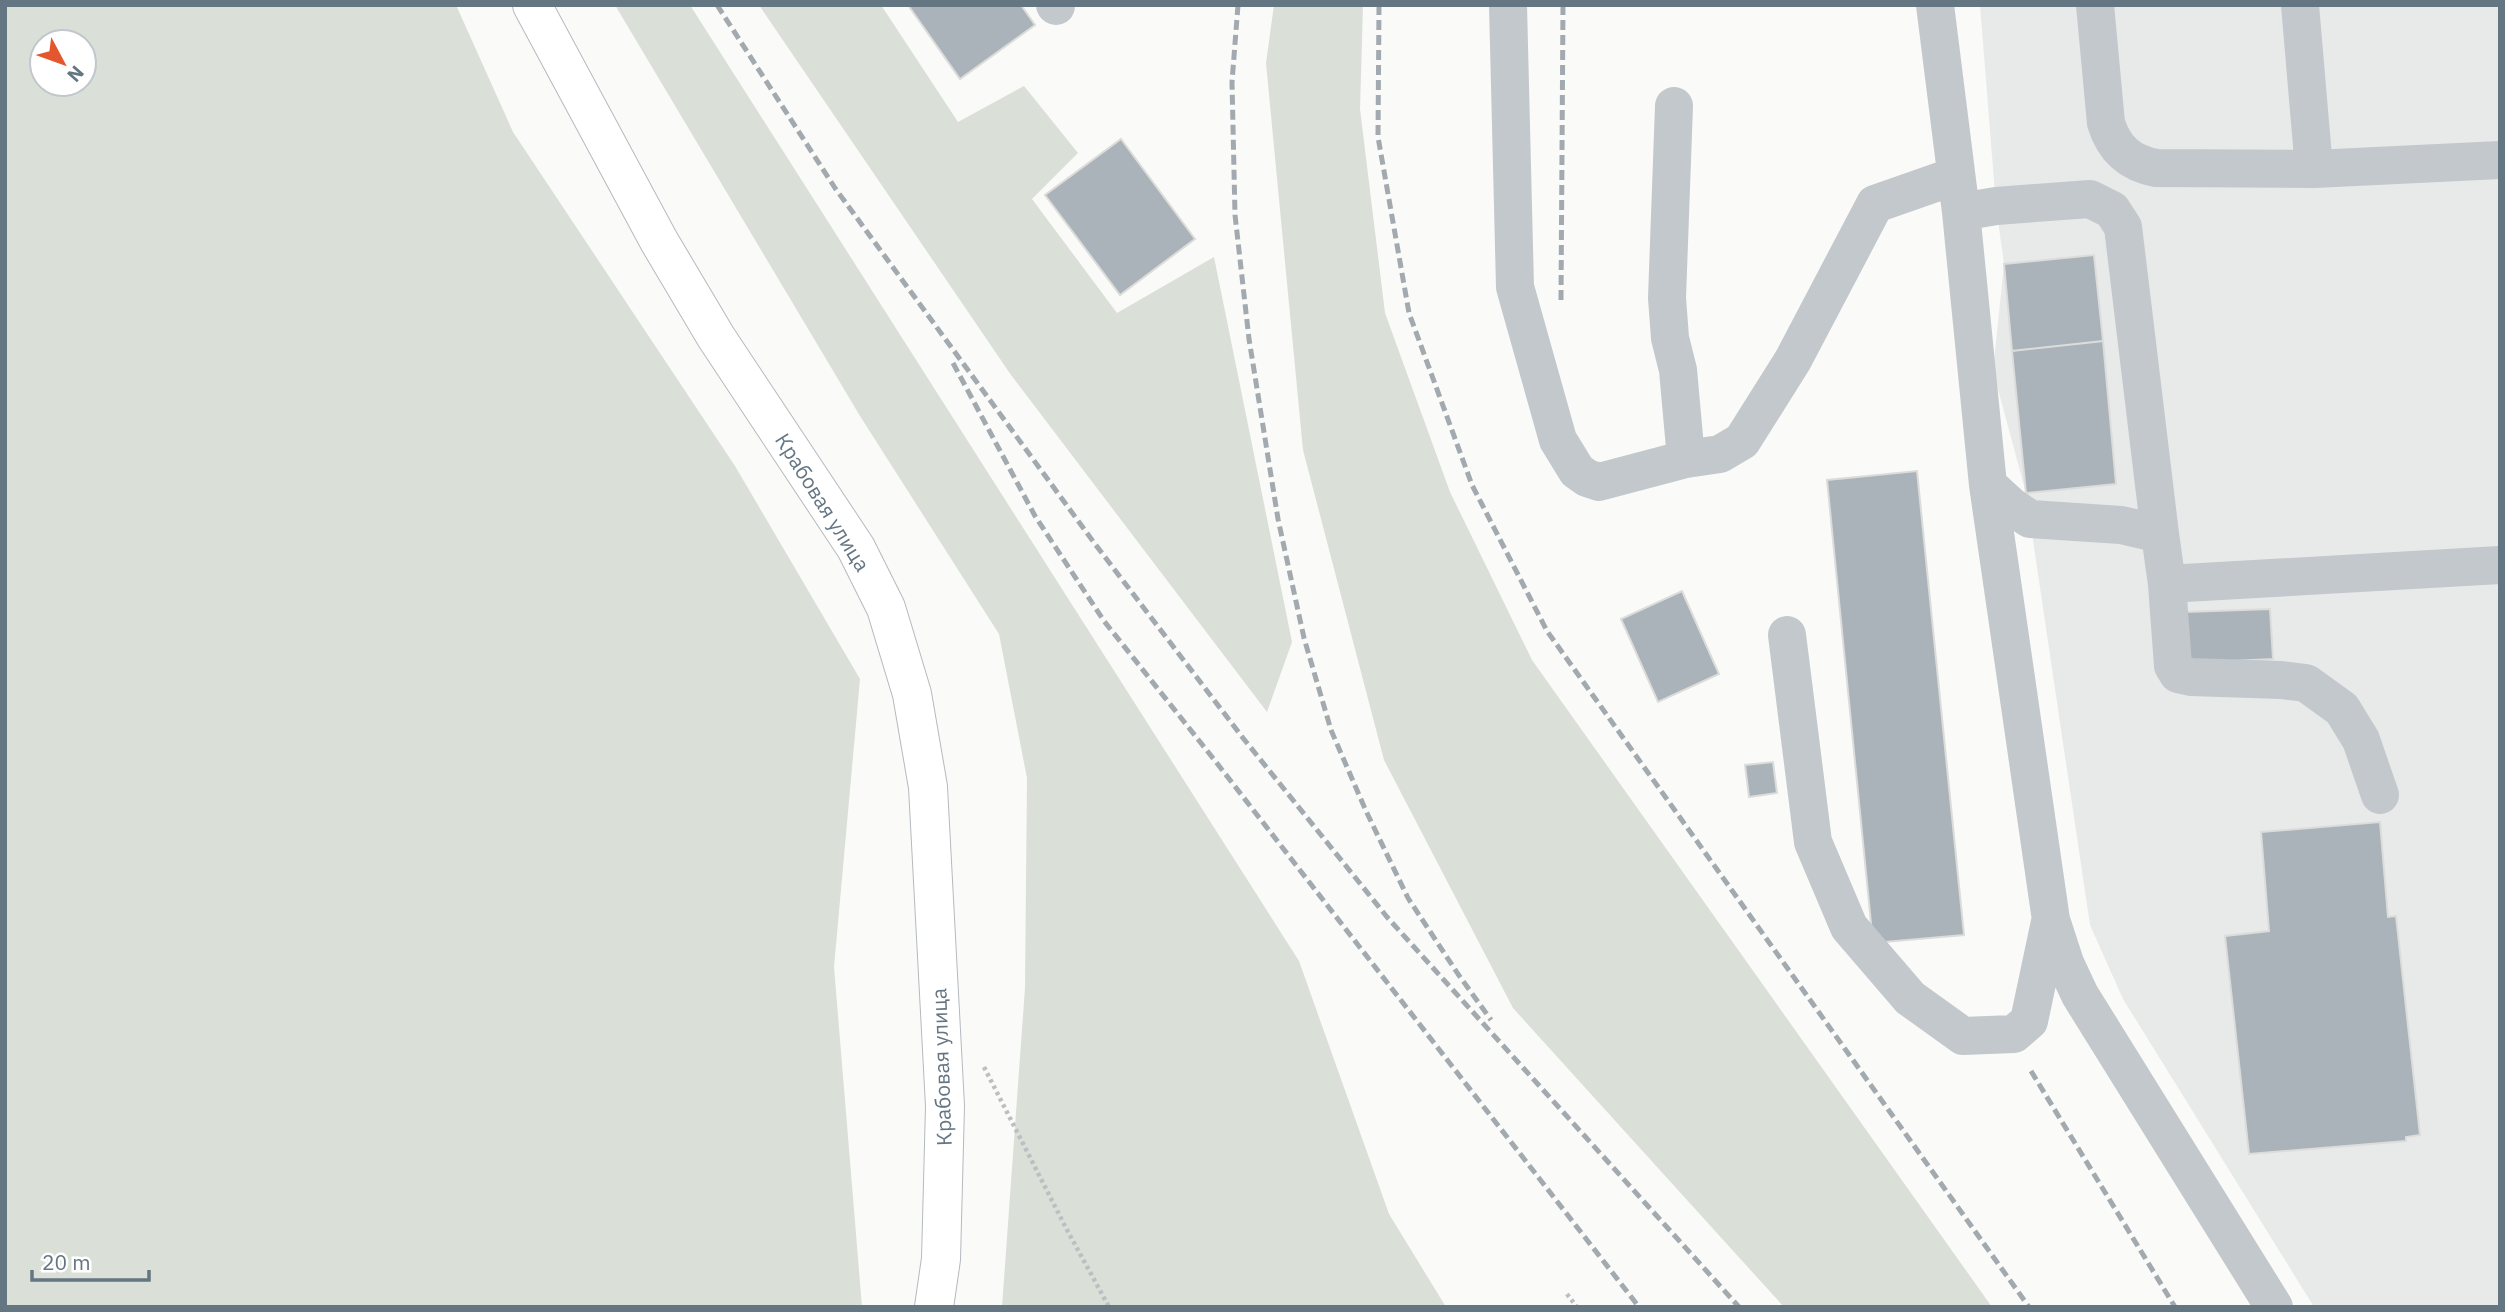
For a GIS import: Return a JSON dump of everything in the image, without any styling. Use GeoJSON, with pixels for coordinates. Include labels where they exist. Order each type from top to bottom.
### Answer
{"type":"FeatureCollection","features":[{"type":"Feature","properties":{"kind":"main road","name":"Крабовая улица"},"geometry":{"type":"LineString","coordinates":[[532,5],[659,241],[716,337],[856,548],[886,608],[912,694],[928,787],[945,1105],[941,1259],[934,1307]]}},
{"type":"Feature","properties":{"kind":"street"},"geometry":{"type":"LineString","coordinates":[[1508,5],[1515,287],[1558,440],[1577,471],[1599,482],[1686,459],[1720,454],[1742,441],[1793,360],[1875,204],[1958,194],[1996,206],[2090,199],[2112,210],[2123,227],[2167,584],[2173,666],[2178,674],[2191,677],[2306,683],[2342,709],[2361,740],[2380,795]]}},
{"type":"Feature","properties":{"kind":"street"},"geometry":{"type":"LineString","coordinates":[[1935,5],[1958,194],[1988,485],[2051,920],[2064,963],[2080,995],[2274,1307]]}},
{"type":"Feature","properties":{"kind":"street"},"geometry":{"type":"LineString","coordinates":[[2095,5],[2106,123],[2111,139],[2123,154],[2140,165],[2156,169],[2314,169],[2500,160]]}},
{"type":"Feature","properties":{"kind":"street"},"geometry":{"type":"LineString","coordinates":[[2300,5],[2314,169]]}},
{"type":"Feature","properties":{"kind":"street"},"geometry":{"type":"LineString","coordinates":[[1674,106],[1667,298],[1670,338],[1678,370],[1686,459]]}},
{"type":"Feature","properties":{"kind":"street"},"geometry":{"type":"LineString","coordinates":[[1988,485],[2030,519],[2121,525],[2160,534]]}},
{"type":"Feature","properties":{"kind":"street"},"geometry":{"type":"LineString","coordinates":[[2167,584],[2500,565]]}},
{"type":"Feature","properties":{"kind":"street"},"geometry":{"type":"LineString","coordinates":[[1787,635],[1813,842],[1849,927],[1910,998],[1963,1036],[2014,1034],[2029,1021],[2051,920]]}},
{"type":"Feature","properties":{"kind":"path"},"geometry":{"type":"LineString","coordinates":[[983,1066],[1109,1307]]}},
{"type":"Feature","properties":{"kind":"path"},"geometry":{"type":"LineString","coordinates":[[1567,1294],[1577,1307]]}},
{"type":"Feature","properties":{"kind":"shaded area"},"geometry":{"type":"Polygon","coordinates":[[[5,5],[456,5],[513,132],[735,466],[860,679],[834,967],[862,1307],[5,1307],[5,5]]]}},
{"type":"Feature","properties":{"kind":"shaded area"},"geometry":{"type":"Polygon","coordinates":[[[615,5],[690,5],[1299,961],[1389,1214],[1446,1307],[1002,1307],[1025,988],[1027,778],[999,634],[860,416],[615,5]]]}},
{"type":"Feature","properties":{"kind":"shaded area"},"geometry":{"type":"Polygon","coordinates":[[[759,5],[881,5],[958,122],[1024,86],[1078,153],[1032,199],[1117,313],[1214,257],[1292,642],[1267,712],[1011,375],[759,5]]]}},
{"type":"Feature","properties":{"kind":"shaded area"},"geometry":{"type":"Polygon","coordinates":[[[1274,5],[1363,5],[1360,109],[1385,313],[1450,492],[1532,660],[1992,1307],[1784,1307],[1513,1008],[1384,760],[1303,450],[1266,63],[1274,5]]]}},
{"type":"Feature","properties":{"kind":"shaded area"},"geometry":{"type":"Polygon","coordinates":[[[1980,5],[2500,5],[2500,1307],[2314,1307],[2123,999],[2090,925],[2026,493],[1993,371],[2004,264],[1996,206],[1980,5]]]}},
{"type":"Feature","properties":{"kind":"building"},"geometry":{"type":"Polygon","coordinates":[[[908,5],[1021,5],[1035,25],[960,79],[908,5]]]}},
{"type":"Feature","properties":{"kind":"building"},"geometry":{"type":"Polygon","coordinates":[[[1121,139],[1195,239],[1120,295],[1045,195],[1121,139]]]}},
{"type":"Feature","properties":{"kind":"building"},"geometry":{"type":"Polygon","coordinates":[[[2094,255],[2103,341],[2012,351],[2004,264],[2094,255]]]}},
{"type":"Feature","properties":{"kind":"building"},"geometry":{"type":"Polygon","coordinates":[[[2103,341],[2116,484],[2026,493],[2012,351],[2103,341]]]}},
{"type":"Feature","properties":{"kind":"building"},"geometry":{"type":"Polygon","coordinates":[[[1917,471],[1964,935],[1873,943],[1827,480],[1917,471]]]}},
{"type":"Feature","properties":{"kind":"building"},"geometry":{"type":"Polygon","coordinates":[[[1682,591],[1719,674],[1658,702],[1621,619],[1682,591]]]}},
{"type":"Feature","properties":{"kind":"building"},"geometry":{"type":"Polygon","coordinates":[[[2270,609],[2273,659],[2189,663],[2185,612],[2270,609]]]}},
{"type":"Feature","properties":{"kind":"building"},"geometry":{"type":"Polygon","coordinates":[[[1773,762],[1777,793],[1749,797],[1745,765],[1773,762]]]}},
{"type":"Feature","properties":{"kind":"building"},"geometry":{"type":"Polygon","coordinates":[[[2380,822],[2388,917],[2396,916],[2420,1135],[2406,1137],[2406,1141],[2249,1154],[2225,936],[2269,931],[2261,832],[2380,822]]]}},
{"type":"Feature","properties":{"kind":"railway"},"geometry":{"type":"LineString","coordinates":[[717,5],[835,188],[1095,544],[1243,738],[1387,917],[1739,1307]]}},
{"type":"Feature","properties":{"kind":"railway"},"geometry":{"type":"LineString","coordinates":[[1238,5],[1232,82],[1235,215],[1249,339],[1278,519],[1304,638],[1331,730],[1408,898],[1491,1020]]}},
{"type":"Feature","properties":{"kind":"railway"},"geometry":{"type":"LineString","coordinates":[[1379,5],[1378,137],[1409,313],[1472,485],[1547,631],[2029,1307]]}},
{"type":"Feature","properties":{"kind":"railway"},"geometry":{"type":"LineString","coordinates":[[1561,300],[1563,5]]}},
{"type":"Feature","properties":{"kind":"railway"},"geometry":{"type":"LineString","coordinates":[[953,363],[1035,516],[1104,621],[1639,1307]]}},
{"type":"Feature","properties":{"kind":"railway"},"geometry":{"type":"LineString","coordinates":[[2031,1071],[2175,1307]]}}]}
